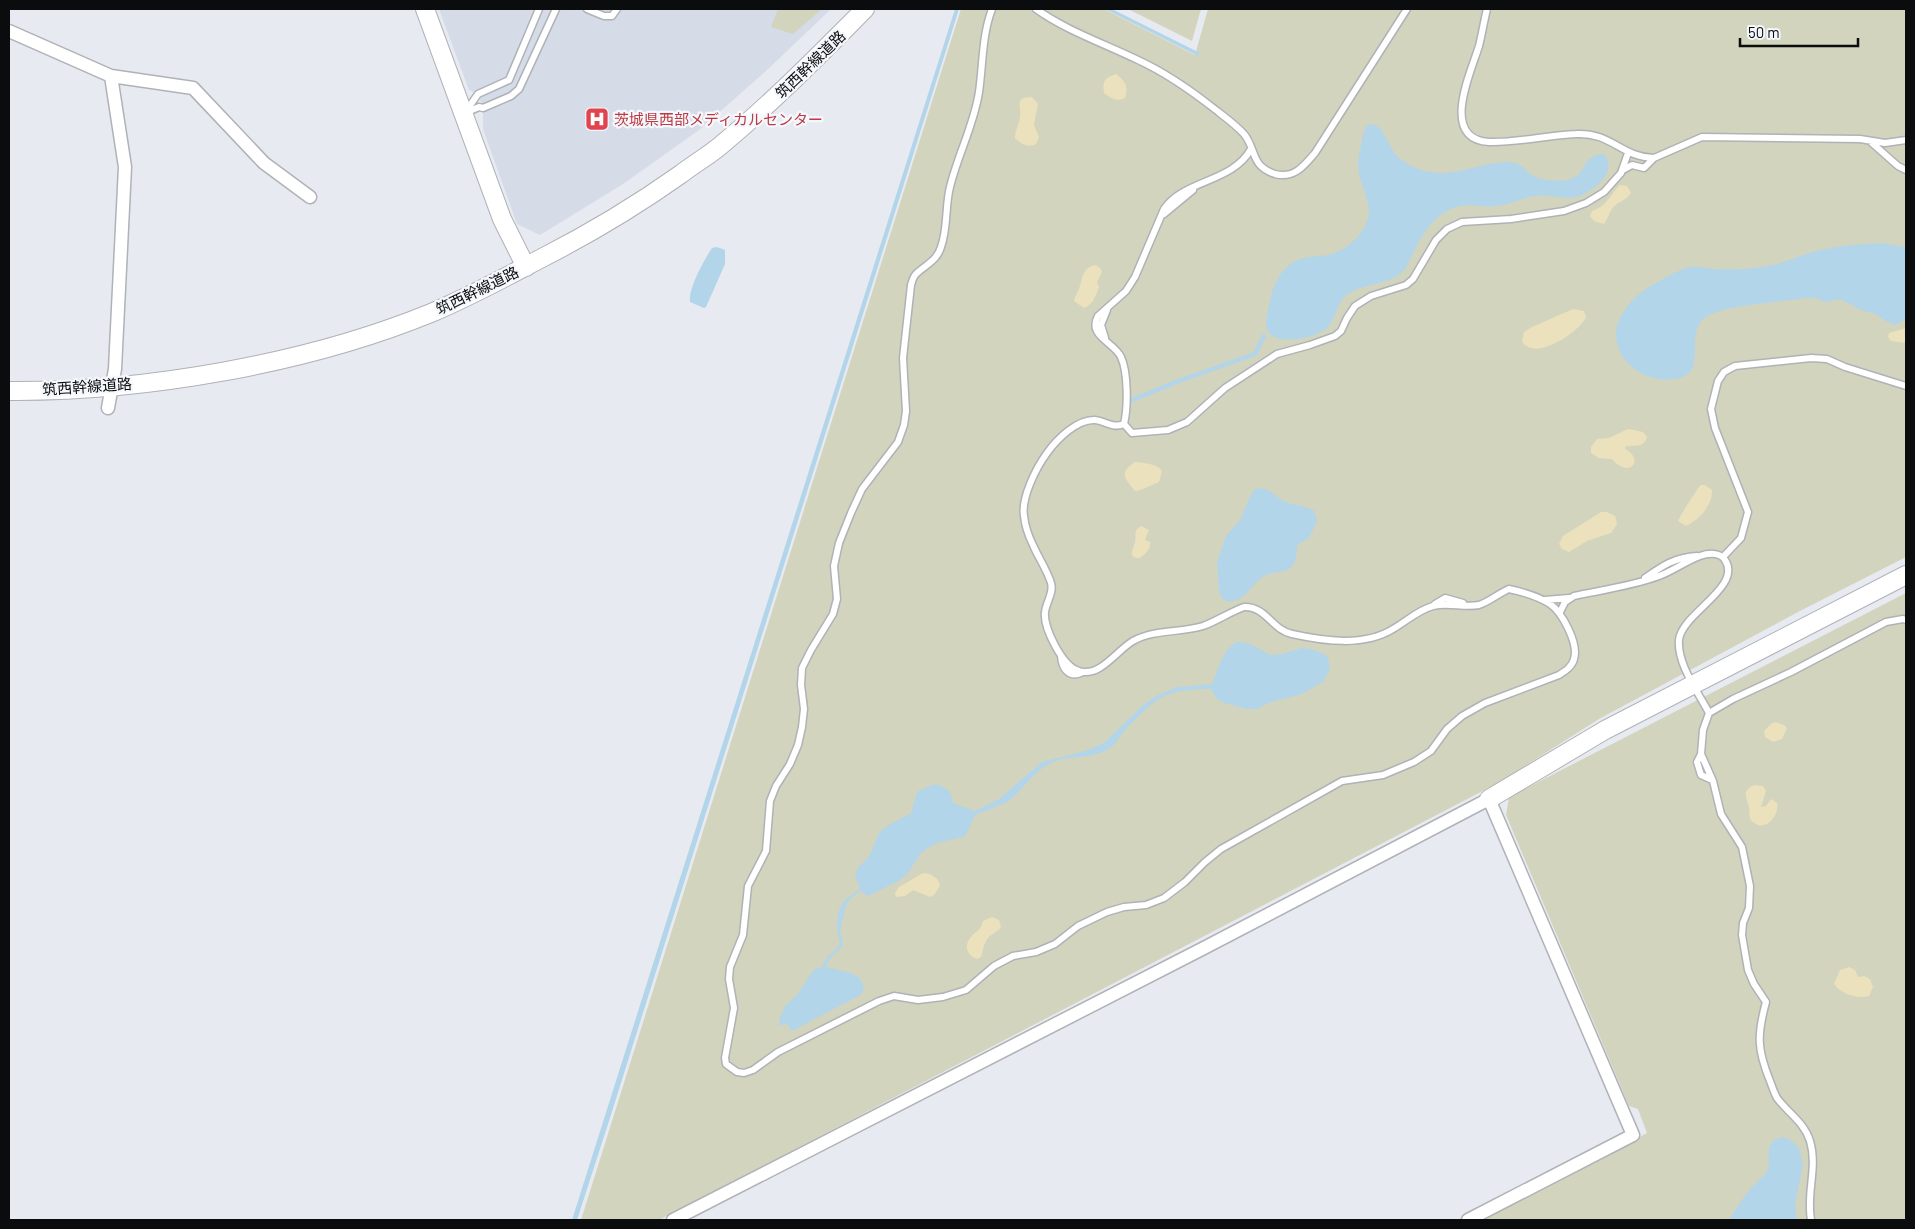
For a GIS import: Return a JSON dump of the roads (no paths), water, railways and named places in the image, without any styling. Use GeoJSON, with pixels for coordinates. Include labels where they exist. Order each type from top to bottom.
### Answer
{"type":"FeatureCollection","features":[{"type":"Feature","properties":{"kind":"street"},"geometry":{"type":"LineString","coordinates":[[425,9],[502,219],[526,267]]}},
{"type":"Feature","properties":{"kind":"street","name":"筑西幹線道路"},"geometry":{"type":"LineString","coordinates":[[9,391],[112,386],[208,374],[344,343],[430,313],[526,267],[583,237],[645,199],[719,147],[792,83],[865,9]]}},
{"type":"Feature","properties":{"kind":"street"},"geometry":{"type":"LineString","coordinates":[[9,31],[111,76],[193,88],[264,163],[310,197]]}},
{"type":"Feature","properties":{"kind":"street"},"geometry":{"type":"LineString","coordinates":[[108,408],[115,369],[125,166],[111,76]]}},
{"type":"Feature","properties":{"kind":"street"},"geometry":{"type":"LineString","coordinates":[[673,1220],[1202,949],[1489,798],[1605,730],[1906,575]]}},
{"type":"Feature","properties":{"kind":"street"},"geometry":{"type":"LineString","coordinates":[[1468,1220],[1633,1135],[1489,798]]}},
{"type":"Feature","properties":{"kind":"lane"},"geometry":{"type":"LineString","coordinates":[[464,114],[478,94],[509,80],[539,9]]}},
{"type":"Feature","properties":{"kind":"lane"},"geometry":{"type":"LineString","coordinates":[[464,114],[511,96],[519,89],[556,9]]}},
{"type":"Feature","properties":{"kind":"lane"},"geometry":{"type":"LineString","coordinates":[[588,9],[604,16],[612,16],[618,9]]}},
{"type":"Feature","properties":{"kind":"lane"},"geometry":{"type":"LineString","coordinates":[[992,9],[986,28],[979,93],[971,126],[949,190],[941,250],[935,259],[915,275],[911,285],[903,358],[906,411],[902,435],[862,488],[839,543],[834,566],[836,599],[833,614],[802,668],[801,685],[804,709],[798,745],[770,801],[766,851],[748,886],[743,935],[730,967],[734,1008],[725,1058],[726,1064],[730,1069],[744,1073],[753,1070],[778,1052],[879,1001],[894,996],[918,1000],[943,997],[966,990],[994,966],[1013,956],[1036,952],[1055,944],[1078,926],[1107,912],[1124,907],[1146,905],[1164,898],[1185,882],[1204,862],[1221,849],[1342,781],[1383,774],[1414,762],[1431,751],[1447,729],[1462,716],[1485,703],[1559,676],[1569,668],[1574,660],[1576,650],[1560,612],[1542,599]]}},
{"type":"Feature","properties":{"kind":"lane"},"geometry":{"type":"LineString","coordinates":[[1036,9],[1051,20],[1139,60],[1176,80],[1212,106],[1243,133],[1251,145],[1257,164]]}},
{"type":"Feature","properties":{"kind":"lane"},"geometry":{"type":"LineString","coordinates":[[1242,162],[1257,164],[1274,173],[1285,176],[1302,168],[1320,145],[1407,9]]}},
{"type":"Feature","properties":{"kind":"lane"},"geometry":{"type":"LineString","coordinates":[[1487,9],[1479,45],[1461,104],[1461,119],[1467,133],[1478,140],[1488,142],[1595,134],[1612,141],[1628,153],[1641,158],[1654,158]]}},
{"type":"Feature","properties":{"kind":"lane"},"geometry":{"type":"LineString","coordinates":[[1709,713],[1687,674],[1681,657],[1679,640],[1681,630],[1688,620],[1719,592],[1727,574],[1728,565],[1723,557],[1715,554],[1701,556],[1659,576],[1569,598],[1542,599],[1509,589],[1478,605],[1442,604],[1432,606],[1417,612],[1393,630],[1366,640],[1342,641],[1290,634],[1279,630],[1259,610],[1252,607],[1244,607],[1202,626],[1148,635],[1133,641],[1098,668],[1079,672],[1069,666],[1061,656],[1046,625],[1045,612],[1052,591],[1051,583],[1032,544],[1023,516],[1032,479],[1047,453],[1065,434],[1083,422],[1095,420],[1132,433],[1168,430],[1187,422],[1225,388],[1277,354],[1335,336],[1341,331],[1355,306],[1371,296],[1406,285],[1413,279],[1436,240],[1446,229],[1462,222],[1511,219],[1564,211],[1586,203],[1604,192],[1623,170],[1632,165],[1644,168],[1654,158],[1702,137],[1860,139],[1885,143],[1906,140]]}},
{"type":"Feature","properties":{"kind":"lane"},"geometry":{"type":"LineString","coordinates":[[1868,141],[1877,146],[1898,166],[1906,170]]}},
{"type":"Feature","properties":{"kind":"lane"},"geometry":{"type":"LineString","coordinates":[[1890,158],[1889,150],[1897,142]]}},
{"type":"Feature","properties":{"kind":"lane"},"geometry":{"type":"LineString","coordinates":[[1132,433],[1124,424],[1126,403],[1125,370],[1120,355],[1094,328],[1098,316],[1126,291],[1136,277],[1161,216],[1174,197],[1222,175],[1242,162],[1251,149]]}},
{"type":"Feature","properties":{"kind":"lane"},"geometry":{"type":"LineString","coordinates":[[1623,170],[1628,153]]}},
{"type":"Feature","properties":{"kind":"lane"},"geometry":{"type":"LineString","coordinates":[[1723,557],[1741,538],[1748,512],[1715,428],[1711,410],[1718,381],[1724,372],[1735,366],[1811,358],[1827,359],[1845,367],[1906,386]]}},
{"type":"Feature","properties":{"kind":"lane"},"geometry":{"type":"LineString","coordinates":[[1114,427],[1124,424]]}},
{"type":"Feature","properties":{"kind":"lane"},"geometry":{"type":"LineString","coordinates":[[1560,612],[1569,598]]}},
{"type":"Feature","properties":{"kind":"lane"},"geometry":{"type":"LineString","coordinates":[[1811,1220],[1808,1206],[1814,1157],[1809,1138],[1802,1126],[1777,1098],[1764,1066],[1758,1043],[1766,1002],[1754,984],[1748,970],[1742,935],[1749,908],[1750,886],[1742,847],[1721,814],[1712,780],[1701,754],[1703,730],[1709,713],[1732,699],[1792,672],[1886,622],[1906,620]]}},
{"type":"Feature","properties":{"kind":"water"},"geometry":{"type":"Polygon","coordinates":[[[955,9],[959,9],[609,1121],[577,1220],[572,1220],[955,9]]]}},
{"type":"Feature","properties":{"kind":"water"},"geometry":{"type":"Polygon","coordinates":[[[1105,9],[1112,9],[1200,53],[1198,56],[1105,9]]]}},
{"type":"Feature","properties":{"kind":"water"},"geometry":{"type":"Polygon","coordinates":[[[1369,124],[1379,127],[1397,156],[1413,167],[1431,172],[1450,173],[1488,164],[1513,162],[1539,178],[1567,180],[1579,174],[1591,158],[1604,154],[1608,161],[1608,167],[1606,174],[1596,186],[1576,197],[1535,196],[1498,206],[1467,205],[1447,211],[1426,230],[1407,265],[1398,276],[1385,282],[1354,290],[1348,294],[1342,300],[1329,326],[1317,334],[1300,339],[1276,337],[1268,331],[1266,319],[1276,282],[1284,270],[1298,259],[1328,255],[1341,250],[1358,237],[1366,225],[1369,212],[1358,164],[1363,133],[1369,124]]]}},
{"type":"Feature","properties":{"kind":"water"},"geometry":{"type":"Polygon","coordinates":[[[1880,243],[1906,247],[1906,319],[1895,325],[1876,314],[1861,310],[1840,299],[1825,302],[1816,298],[1805,298],[1735,307],[1710,315],[1702,320],[1697,328],[1695,337],[1695,355],[1691,370],[1685,376],[1675,379],[1655,378],[1636,370],[1622,355],[1618,346],[1616,335],[1619,321],[1632,301],[1664,278],[1685,268],[1745,269],[1778,264],[1808,253],[1830,248],[1880,243]]]}},
{"type":"Feature","properties":{"kind":"water"},"geometry":{"type":"Polygon","coordinates":[[[717,247],[725,250],[725,264],[704,308],[690,302],[691,290],[712,248],[717,247]]]}},
{"type":"Feature","properties":{"kind":"water"},"geometry":{"type":"Polygon","coordinates":[[[1262,488],[1269,490],[1286,502],[1314,511],[1317,521],[1309,538],[1298,544],[1294,564],[1289,569],[1266,575],[1241,598],[1228,602],[1222,598],[1219,592],[1217,562],[1226,536],[1240,520],[1253,490],[1262,488]]]}},
{"type":"Feature","properties":{"kind":"water"},"geometry":{"type":"Polygon","coordinates":[[[1237,642],[1248,643],[1271,655],[1302,648],[1311,649],[1324,654],[1328,658],[1330,668],[1324,681],[1302,694],[1271,702],[1257,709],[1246,709],[1222,702],[1216,698],[1211,689],[1195,689],[1172,693],[1154,702],[1146,709],[1108,749],[1092,755],[1066,758],[1047,765],[1035,774],[1010,800],[975,815],[966,835],[937,843],[921,853],[908,873],[900,880],[868,896],[860,891],[849,900],[846,905],[840,932],[843,944],[829,960],[826,967],[858,977],[862,981],[862,994],[792,1031],[786,1023],[780,1026],[779,1020],[785,1006],[797,995],[812,972],[822,967],[828,956],[840,944],[837,928],[839,911],[845,900],[860,889],[855,875],[858,868],[870,855],[878,835],[884,828],[911,813],[917,792],[934,785],[941,786],[950,792],[953,803],[975,811],[999,799],[1042,762],[1085,751],[1104,743],[1142,706],[1156,696],[1177,687],[1212,684],[1225,654],[1237,642]]]}},
{"type":"Feature","properties":{"kind":"water"},"geometry":{"type":"Polygon","coordinates":[[[1783,1137],[1792,1141],[1799,1148],[1803,1164],[1795,1205],[1797,1220],[1729,1220],[1749,1191],[1766,1173],[1772,1143],[1776,1139],[1783,1137]]]}},
{"type":"Feature","properties":{"kind":"waterway"},"geometry":{"type":"LineString","coordinates":[[1130,401],[1176,382],[1255,354],[1264,336]]}},
{"type":"Feature","properties":{"kind":"place","name":"茨城県西部メディカルセンター"},"geometry":{"type":"Point","coordinates":[597,119]}}]}
